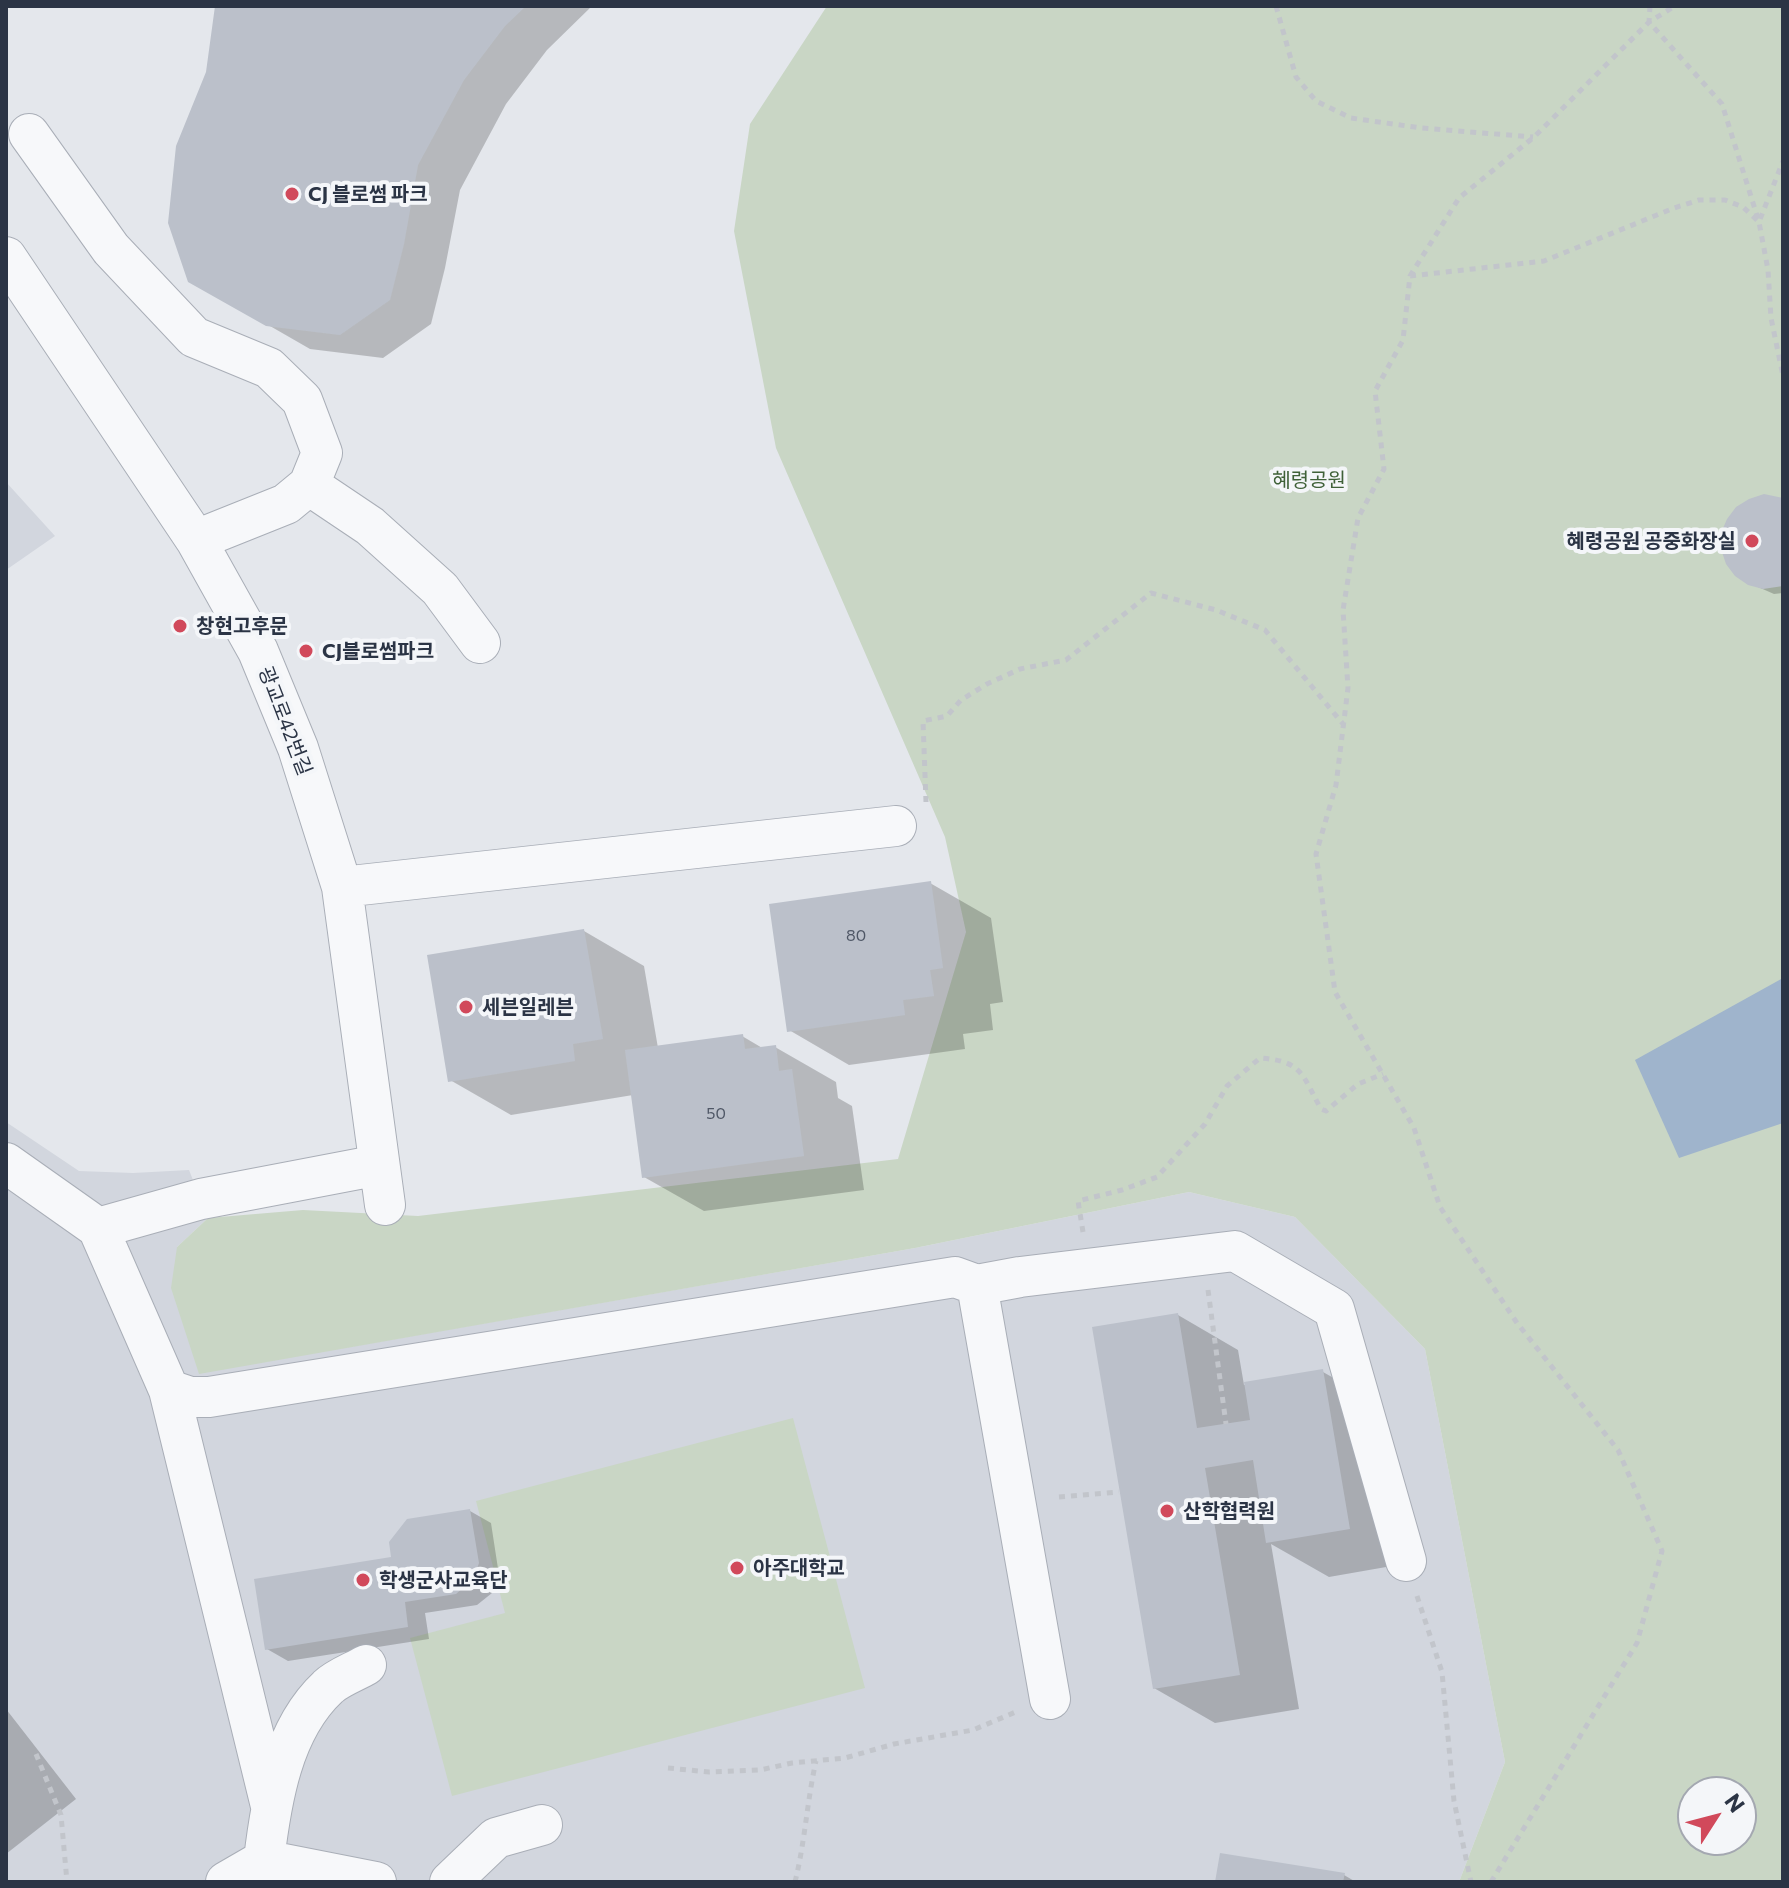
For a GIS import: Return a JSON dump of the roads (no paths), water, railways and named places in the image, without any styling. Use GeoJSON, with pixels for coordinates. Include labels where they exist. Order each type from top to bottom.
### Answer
{"type":"FeatureCollection","features":[{"type":"Feature","properties":{"kind":"street"},"geometry":{"type":"LineString","coordinates":[[29,134],[111,249],[194,337],[269,368],[302,400],[322,453],[309,485],[286,504],[196,540]]}},
{"type":"Feature","properties":{"kind":"street","name":"광교로42번길"},"geometry":{"type":"LineString","coordinates":[[6,257],[196,540],[258,651],[298,748],[342,887],[385,1205]]}},
{"type":"Feature","properties":{"kind":"street"},"geometry":{"type":"LineString","coordinates":[[309,485],[370,526],[440,589],[480,643]]}},
{"type":"Feature","properties":{"kind":"street"},"geometry":{"type":"LineString","coordinates":[[342,887],[896,826]]}},
{"type":"Feature","properties":{"kind":"street"},"geometry":{"type":"LineString","coordinates":[[6,1163],[98,1228],[169,1390],[271,1806]]}},
{"type":"Feature","properties":{"kind":"street"},"geometry":{"type":"LineString","coordinates":[[98,1228],[201,1199],[379,1165]]}},
{"type":"Feature","properties":{"kind":"street"},"geometry":{"type":"LineString","coordinates":[[169,1390],[190,1397],[209,1397],[955,1277],[977,1285],[1235,1251],[1334,1309],[1406,1561]]}},
{"type":"Feature","properties":{"kind":"street"},"geometry":{"type":"LineString","coordinates":[[977,1285],[1050,1699]]}},
{"type":"Feature","properties":{"kind":"street"},"geometry":{"type":"LineString","coordinates":[[264,1860],[271,1806],[298,1725],[329,1686],[366,1665]]}},
{"type":"Feature","properties":{"kind":"street"},"geometry":{"type":"LineString","coordinates":[[450,1882],[496,1838],[542,1825]]}},
{"type":"Feature","properties":{"kind":"street"},"geometry":{"type":"LineString","coordinates":[[226,1882],[264,1860],[376,1882]]}},
{"type":"Feature","properties":{"kind":"water"},"geometry":{"type":"Polygon","coordinates":[[[1783,978],[1783,1123],[1679,1158],[1635,1060],[1783,978]]]}},
{"type":"Feature","properties":{"kind":"place","name":"CJ 블로썸 파크"},"geometry":{"type":"Point","coordinates":[292,194]}},
{"type":"Feature","properties":{"kind":"place","name":"혜령공원 공중화장실"},"geometry":{"type":"Point","coordinates":[1752,541]}},
{"type":"Feature","properties":{"kind":"place","name":"창현고후문"},"geometry":{"type":"Point","coordinates":[180,626]}},
{"type":"Feature","properties":{"kind":"place","name":"CJ블로썸파크"},"geometry":{"type":"Point","coordinates":[306,651]}},
{"type":"Feature","properties":{"kind":"place","name":"세븐일레븐"},"geometry":{"type":"Point","coordinates":[466,1007]}},
{"type":"Feature","properties":{"kind":"place","name":"산학협력원"},"geometry":{"type":"Point","coordinates":[1167,1511]}},
{"type":"Feature","properties":{"kind":"place","name":"아주대학교"},"geometry":{"type":"Point","coordinates":[737,1568]}},
{"type":"Feature","properties":{"kind":"place","name":"학생군사교육단"},"geometry":{"type":"Point","coordinates":[363,1580]}},
{"type":"Feature","properties":{"kind":"park label","name":"혜령공원"},"geometry":{"type":"Point","coordinates":[1309,480]}}]}
